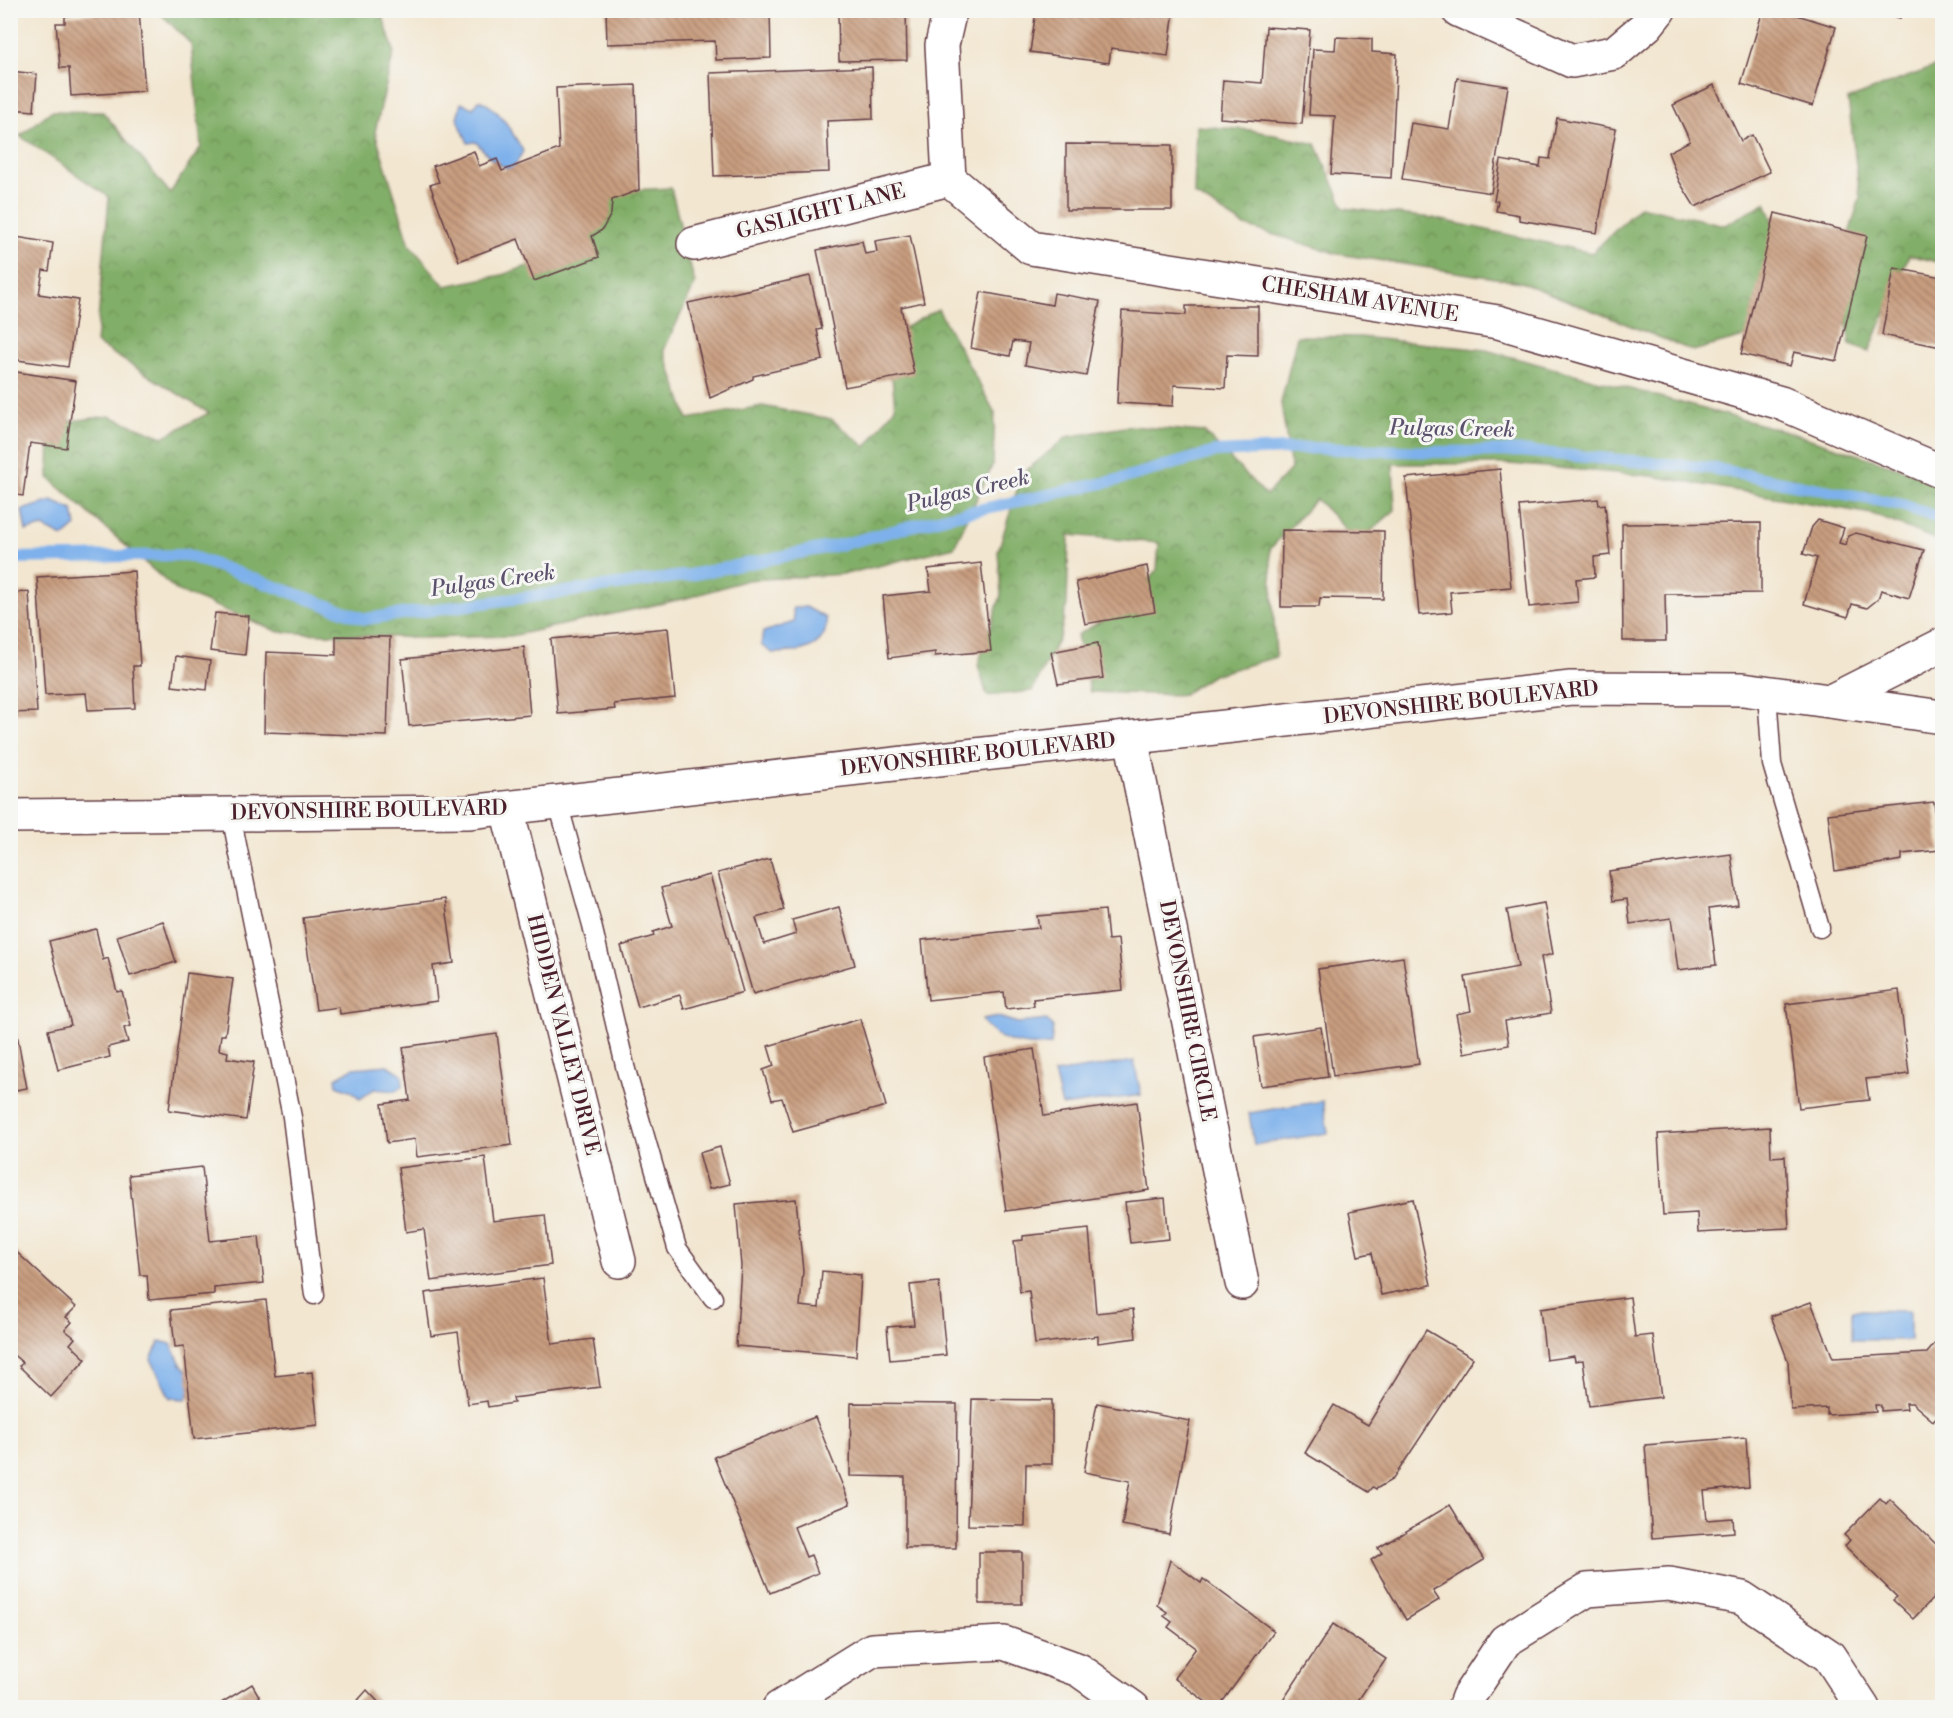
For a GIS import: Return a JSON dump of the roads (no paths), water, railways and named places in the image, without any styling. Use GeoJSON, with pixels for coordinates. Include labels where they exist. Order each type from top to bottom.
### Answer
{"type":"FeatureCollection","features":[{"type":"Feature","properties":{"kind":"street"},"geometry":{"type":"LineString","coordinates":[[949,179],[942,45],[950,10]]}},
{"type":"Feature","properties":{"kind":"street"},"geometry":{"type":"LineString","coordinates":[[1458,10],[1572,61],[1614,53],[1647,25],[1659,10]]}},
{"type":"Feature","properties":{"kind":"street","name":"GASLIGHT LANE"},"geometry":{"type":"LineString","coordinates":[[694,244],[949,179]]}},
{"type":"Feature","properties":{"kind":"street","name":"CHESHAM AVENUE"},"geometry":{"type":"LineString","coordinates":[[949,179],[1031,248],[1498,322],[1781,403],[1942,472]]}},
{"type":"Feature","properties":{"kind":"street"},"geometry":{"type":"LineString","coordinates":[[1831,701],[1942,645]]}},
{"type":"Feature","properties":{"kind":"street","name":"DEVONSHIRE BOULEVARD"},"geometry":{"type":"LineString","coordinates":[[10,816],[468,813],[1571,688],[1743,690],[1942,717]]}},
{"type":"Feature","properties":{"kind":"street","name":"DEVONSHIRE CIRCLE"},"geometry":{"type":"LineString","coordinates":[[1131,738],[1242,1283]]}},
{"type":"Feature","properties":{"kind":"street","name":"HIDDEN VALLEY DRIVE"},"geometry":{"type":"LineString","coordinates":[[507,809],[619,1261]]}},
{"type":"Feature","properties":{"kind":"street"},"geometry":{"type":"LineString","coordinates":[[1464,1707],[1468,1697],[1505,1641],[1587,1590],[1669,1584],[1742,1598],[1829,1656],[1863,1707]]}},
{"type":"Feature","properties":{"kind":"street"},"geometry":{"type":"LineString","coordinates":[[779,1707],[872,1650],[1004,1643],[1079,1670],[1133,1707]]}},
{"type":"Feature","properties":{"kind":"lane"},"geometry":{"type":"LineString","coordinates":[[1767,693],[1772,764],[1820,928]]}},
{"type":"Feature","properties":{"kind":"lane"},"geometry":{"type":"LineString","coordinates":[[558,803],[592,925],[639,1115],[677,1248],[713,1298]]}},
{"type":"Feature","properties":{"kind":"lane"},"geometry":{"type":"LineString","coordinates":[[231,814],[292,1117],[314,1294]]}},
{"type":"Feature","properties":{"kind":"water"},"geometry":{"type":"Polygon","coordinates":[[[479,100],[499,115],[523,151],[512,171],[492,160],[476,142],[468,143],[457,118],[461,103],[473,108],[479,100]]]}},
{"type":"Feature","properties":{"kind":"water"},"geometry":{"type":"Polygon","coordinates":[[[52,501],[73,510],[76,526],[63,537],[43,527],[26,531],[22,510],[52,501]]]}},
{"type":"Feature","properties":{"kind":"water"},"geometry":{"type":"Polygon","coordinates":[[[806,607],[826,618],[826,629],[817,643],[810,648],[782,653],[772,653],[761,645],[763,632],[794,622],[793,608],[806,607]]]}},
{"type":"Feature","properties":{"kind":"water"},"geometry":{"type":"Polygon","coordinates":[[[998,1017],[1018,1023],[1047,1020],[1053,1027],[1051,1045],[1022,1044],[1003,1039],[988,1028],[982,1020],[998,1017]]]}},
{"type":"Feature","properties":{"kind":"water"},"geometry":{"type":"Polygon","coordinates":[[[1134,1061],[1141,1095],[1062,1106],[1054,1073],[1134,1061]]]}},
{"type":"Feature","properties":{"kind":"water"},"geometry":{"type":"Polygon","coordinates":[[[388,1065],[402,1074],[403,1086],[395,1091],[374,1089],[360,1099],[352,1091],[337,1085],[336,1078],[353,1068],[388,1065]]]}},
{"type":"Feature","properties":{"kind":"water"},"geometry":{"type":"Polygon","coordinates":[[[1323,1101],[1328,1133],[1254,1145],[1249,1113],[1323,1101]]]}},
{"type":"Feature","properties":{"kind":"water"},"geometry":{"type":"Polygon","coordinates":[[[1852,1310],[1910,1311],[1910,1340],[1852,1340],[1852,1310]]]}},
{"type":"Feature","properties":{"kind":"water"},"geometry":{"type":"Polygon","coordinates":[[[160,1341],[171,1344],[181,1364],[190,1374],[193,1385],[186,1399],[170,1398],[151,1359],[160,1341]]]}},
{"type":"Feature","properties":{"kind":"waterway","name":"Pulgas Creek"},"geometry":{"type":"LineString","coordinates":[[10,558],[187,555],[365,619],[690,575],[844,544],[949,516],[1117,480],[1215,452],[1309,448],[1433,452],[1520,451],[1710,468],[1902,505],[1942,519]]}}]}
